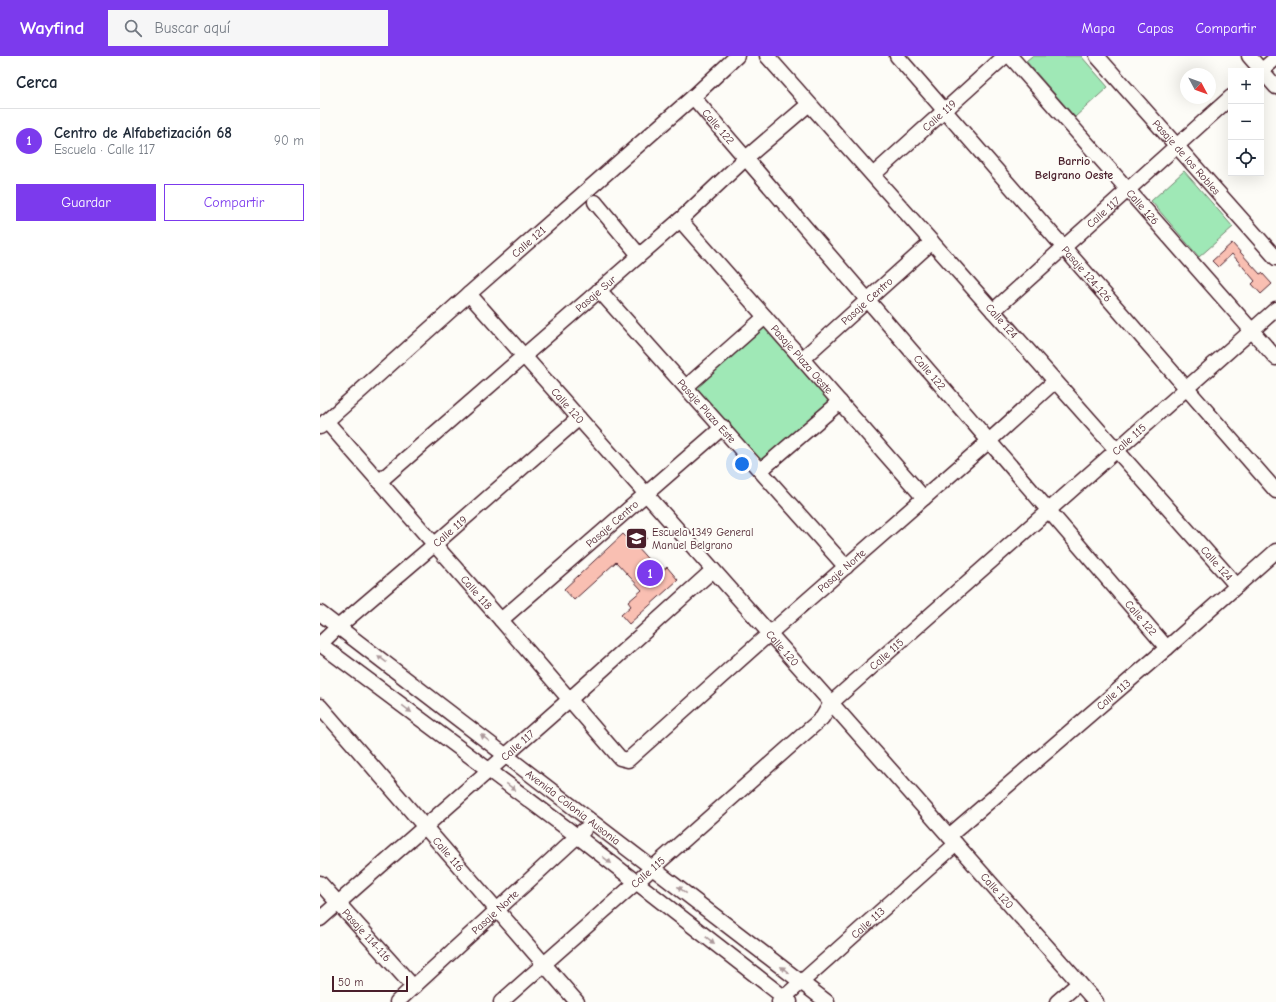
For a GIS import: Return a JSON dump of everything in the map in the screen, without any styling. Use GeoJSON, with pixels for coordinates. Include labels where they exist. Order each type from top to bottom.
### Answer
{"type":"FeatureCollection","features":[{"type":"Feature","properties":{"kind":"street","name":"Calle 121"},"geometry":{"type":"LineString","coordinates":[[323,424],[693,97],[737,56]]}},
{"type":"Feature","properties":{"kind":"street","name":"Calle 124"},"geometry":{"type":"LineString","coordinates":[[767,56],[1237,586]]}},
{"type":"Feature","properties":{"kind":"street","name":"Pasaje 124-126"},"geometry":{"type":"LineString","coordinates":[[897,56],[1276,491]]}},
{"type":"Feature","properties":{"kind":"street","name":"Calle 119"},"geometry":{"type":"LineString","coordinates":[[873,175],[1005,56]]}},
{"type":"Feature","properties":{"kind":"street","name":"Calle 126"},"geometry":{"type":"LineString","coordinates":[[1010,56],[1276,358]]}},
{"type":"Feature","properties":{"kind":"street","name":"Pasaje de los Robles"},"geometry":{"type":"LineString","coordinates":[[1097,56],[1276,258]]}},
{"type":"Feature","properties":{"kind":"street"},"geometry":{"type":"LineString","coordinates":[[1249,56],[1259,68]]}},
{"type":"Feature","properties":{"kind":"street"},"geometry":{"type":"LineString","coordinates":[[1264,68],[1276,58]]}},
{"type":"Feature","properties":{"kind":"street"},"geometry":{"type":"LineString","coordinates":[[1264,74],[1276,86]]}},
{"type":"Feature","properties":{"kind":"street","name":"Calle 122"},"geometry":{"type":"LineString","coordinates":[[693,97],[1167,648]]}},
{"type":"Feature","properties":{"kind":"street","name":"Calle 117"},"geometry":{"type":"LineString","coordinates":[[993,311],[1228,100]]}},
{"type":"Feature","properties":{"kind":"street","name":"Pasaje Sur"},"geometry":{"type":"LineString","coordinates":[[380,482],[680,220],[746,158],[810,104]]}},
{"type":"Feature","properties":{"kind":"street"},"geometry":{"type":"LineString","coordinates":[[595,202],[640,255]]}},
{"type":"Feature","properties":{"kind":"street","name":"Pasaje Plaza Oeste"},"geometry":{"type":"LineString","coordinates":[[680,220],[924,498]]}},
{"type":"Feature","properties":{"kind":"street","name":"Pasaje Centro"},"geometry":{"type":"LineString","coordinates":[[802,359],[932,242]]}},
{"type":"Feature","properties":{"kind":"street","name":"Pasaje Plaza Este"},"geometry":{"type":"LineString","coordinates":[[599,290],[846,566]]}},
{"type":"Feature","properties":{"kind":"street","name":"Calle 120"},"geometry":{"type":"LineString","coordinates":[[469,294],[1096,1002]]}},
{"type":"Feature","properties":{"kind":"street","name":"Calle 115"},"geometry":{"type":"LineString","coordinates":[[501,1002],[822,718],[831,703],[1276,309]]}},
{"type":"Feature","properties":{"kind":"street"},"geometry":{"type":"LineString","coordinates":[[686,387],[765,317]]}},
{"type":"Feature","properties":{"kind":"street","name":"Pasaje Norte"},"geometry":{"type":"LineString","coordinates":[[628,760],[1055,381]]}},
{"type":"Feature","properties":{"kind":"street"},"geometry":{"type":"LineString","coordinates":[[761,470],[840,402]]}},
{"type":"Feature","properties":{"kind":"street","name":"Calle 119"},"geometry":{"type":"LineString","coordinates":[[320,644],[579,418]]}},
{"type":"Feature","properties":{"kind":"street","name":"Calle 118"},"geometry":{"type":"LineString","coordinates":[[323,424],[380,482],[570,698],[620,758],[628,760]]}},
{"type":"Feature","properties":{"kind":"street","name":"Pasaje Centro"},"geometry":{"type":"LineString","coordinates":[[501,620],[723,427]]}},
{"type":"Feature","properties":{"kind":"street","name":"Calle 113"},"geometry":{"type":"LineString","coordinates":[[784,1001],[802,982],[952,840],[1276,551]]}},
{"type":"Feature","properties":{"kind":"street","name":"Calle 117"},"geometry":{"type":"LineString","coordinates":[[320,919],[713,570]]}},
{"type":"Feature","properties":{"kind":"street","name":"Avenida Colonia Ausonia"},"geometry":{"type":"LineString","coordinates":[[320,613],[506,754],[827,1002]]}},
{"type":"Feature","properties":{"kind":"street","name":"Avenida Colonia Ausonia"},"geometry":{"type":"LineString","coordinates":[[320,644],[577,836],[784,1001]]}},
{"type":"Feature","properties":{"kind":"street","name":"Calle 116"},"geometry":{"type":"LineString","coordinates":[[320,706],[577,1002]]}},
{"type":"Feature","properties":{"kind":"street","name":"Pasaje Norte"},"geometry":{"type":"LineString","coordinates":[[397,1002],[593,822]]}},
{"type":"Feature","properties":{"kind":"street","name":"Pasaje 114-116"},"geometry":{"type":"LineString","coordinates":[[320,884],[408,982],[415,986]]}},
{"type":"Feature","properties":{"kind":"street"},"geometry":{"type":"LineString","coordinates":[[1057,1002],[1079,983]]}},
{"type":"Feature","properties":{"kind":"green space"},"geometry":{"type":"Polygon","coordinates":[[[1032,56],[1081,56],[1108,87],[1075,117],[1026,61],[1032,56]]]}},
{"type":"Feature","properties":{"kind":"green space"},"geometry":{"type":"Polygon","coordinates":[[[1184,171],[1233,227],[1199,257],[1151,201],[1184,171]]]}},
{"type":"Feature","properties":{"kind":"green space"},"geometry":{"type":"Polygon","coordinates":[[[765,325],[831,400],[760,462],[695,386],[765,325]]]}},
{"type":"Feature","properties":{"kind":"building"},"geometry":{"type":"Polygon","coordinates":[[[1232,243],[1260,274],[1262,273],[1272,284],[1261,294],[1252,284],[1255,281],[1232,254],[1218,267],[1212,261],[1232,243]]]}},
{"type":"Feature","properties":{"kind":"building"},"geometry":{"type":"Polygon","coordinates":[[[639,529],[647,538],[637,547],[660,573],[667,567],[678,580],[629,624],[621,615],[631,606],[628,602],[642,590],[616,562],[574,600],[564,589],[623,534],[628,539],[639,529]]]}},
{"type":"Feature","properties":{"kind":"place","name":"Escuela 1349 General Manuel Belgrano"},"geometry":{"type":"Point","coordinates":[636,538]}},
{"type":"Feature","properties":{"kind":"place","name":"Centro de Alfabetización 68"},"geometry":{"type":"Point","coordinates":[650,573]}},
{"type":"Feature","properties":{"kind":"district","name":"Barrio Belgrano Oeste"},"geometry":{"type":"Point","coordinates":[1074,168]}}]}
